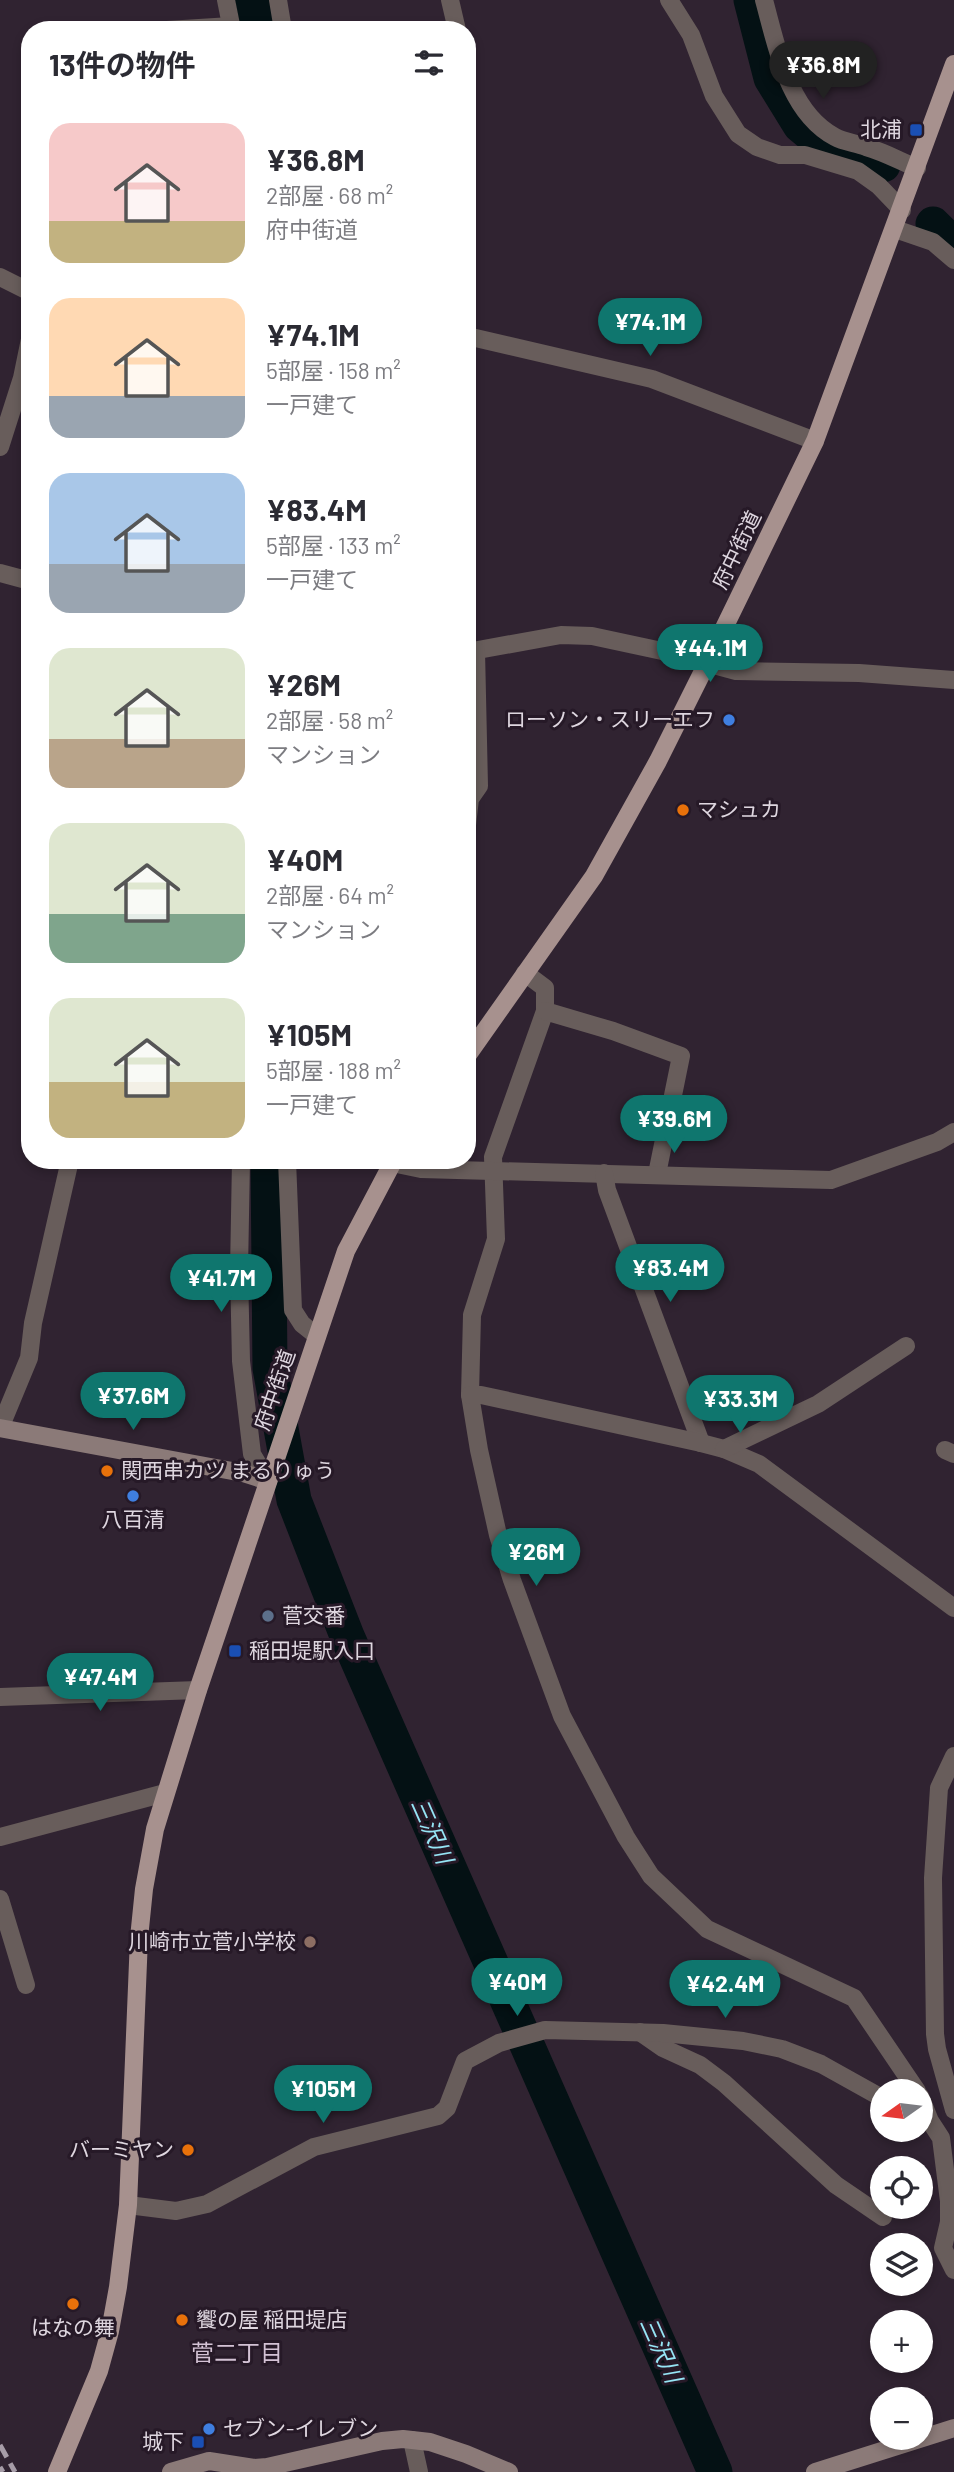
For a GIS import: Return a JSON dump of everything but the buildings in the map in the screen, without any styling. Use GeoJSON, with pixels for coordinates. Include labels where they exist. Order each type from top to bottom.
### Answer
{"type":"FeatureCollection","features":[{"type":"Feature","properties":{"kind":"main road","name":"府中街道"},"geometry":{"type":"LineString","coordinates":[[476,1043],[594,876],[658,761],[707,663],[815,441],[954,64]]}},
{"type":"Feature","properties":{"kind":"main road","name":"府中街道"},"geometry":{"type":"LineString","coordinates":[[57,2472],[99,2371],[110,2331],[128,2206],[139,1938],[144,1889],[155,1829],[263,1484],[291,1414],[346,1251],[388,1169]]}},
{"type":"Feature","properties":{"kind":"street"},"geometry":{"type":"LineString","coordinates":[[226,0],[230,21]]}},
{"type":"Feature","properties":{"kind":"street"},"geometry":{"type":"LineString","coordinates":[[278,0],[282,21]]}},
{"type":"Feature","properties":{"kind":"street"},"geometry":{"type":"LineString","coordinates":[[450,0],[455,21]]}},
{"type":"Feature","properties":{"kind":"street"},"geometry":{"type":"LineString","coordinates":[[669,0],[691,36],[714,96],[738,134],[757,146],[780,155],[805,155],[858,171],[879,186],[902,210]]}},
{"type":"Feature","properties":{"kind":"street"},"geometry":{"type":"LineString","coordinates":[[764,0],[783,70],[802,106],[820,127],[837,138],[868,147],[917,168]]}},
{"type":"Feature","properties":{"kind":"street"},"geometry":{"type":"LineString","coordinates":[[895,229],[933,242],[954,260]]}},
{"type":"Feature","properties":{"kind":"street"},"geometry":{"type":"LineString","coordinates":[[0,277],[21,288]]}},
{"type":"Feature","properties":{"kind":"street"},"geometry":{"type":"LineString","coordinates":[[476,338],[652,379],[815,441]]}},
{"type":"Feature","properties":{"kind":"street"},"geometry":{"type":"LineString","coordinates":[[0,447],[21,381]]}},
{"type":"Feature","properties":{"kind":"street"},"geometry":{"type":"LineString","coordinates":[[0,573],[21,579]]}},
{"type":"Feature","properties":{"kind":"street"},"geometry":{"type":"LineString","coordinates":[[476,651],[561,635],[592,636],[736,671],[859,673],[954,680]]}},
{"type":"Feature","properties":{"kind":"street"},"geometry":{"type":"LineString","coordinates":[[476,729],[479,786],[476,790]]}},
{"type":"Feature","properties":{"kind":"street"},"geometry":{"type":"LineString","coordinates":[[526,973],[545,988],[545,1011],[493,1157],[496,1239],[472,1315],[470,1395],[498,1535],[562,1716],[626,1837],[651,1877],[707,1929],[854,1998],[909,2079]]}},
{"type":"Feature","properties":{"kind":"street"},"geometry":{"type":"LineString","coordinates":[[545,1011],[614,1031],[681,1056],[657,1174]]}},
{"type":"Feature","properties":{"kind":"street"},"geometry":{"type":"LineString","coordinates":[[421,1169],[831,1180],[937,1142],[954,1132]]}},
{"type":"Feature","properties":{"kind":"street"},"geometry":{"type":"LineString","coordinates":[[68,1169],[33,1323],[29,1358],[0,1428],[263,1484]]}},
{"type":"Feature","properties":{"kind":"street"},"geometry":{"type":"LineString","coordinates":[[241,1169],[241,1361],[253,1455],[263,1484]]}},
{"type":"Feature","properties":{"kind":"street"},"geometry":{"type":"LineString","coordinates":[[288,1169],[293,1310],[302,1324],[317,1336]]}},
{"type":"Feature","properties":{"kind":"street"},"geometry":{"type":"LineString","coordinates":[[604,1173],[607,1189],[701,1443]]}},
{"type":"Feature","properties":{"kind":"street"},"geometry":{"type":"LineString","coordinates":[[724,1449],[818,1404],[906,1346]]}},
{"type":"Feature","properties":{"kind":"street"},"geometry":{"type":"LineString","coordinates":[[470,1395],[481,1395],[701,1443],[724,1449],[759,1464],[954,1608]]}},
{"type":"Feature","properties":{"kind":"street"},"geometry":{"type":"LineString","coordinates":[[0,1697],[198,1689]]}},
{"type":"Feature","properties":{"kind":"street"},"geometry":{"type":"LineString","coordinates":[[954,1756],[939,1788],[933,1878],[935,2034],[954,2110]]}},
{"type":"Feature","properties":{"kind":"street"},"geometry":{"type":"LineString","coordinates":[[939,1788],[954,1808]]}},
{"type":"Feature","properties":{"kind":"street"},"geometry":{"type":"LineString","coordinates":[[0,1837],[165,1793]]}},
{"type":"Feature","properties":{"kind":"street"},"geometry":{"type":"LineString","coordinates":[[0,1899],[26,1985]]}},
{"type":"Feature","properties":{"kind":"street"},"geometry":{"type":"LineString","coordinates":[[128,2206],[176,2211],[207,2204],[314,2147],[438,2116],[447,2108],[465,2061],[499,2043],[545,2030],[640,2032],[743,2041],[782,2049],[821,2064],[870,2091]]}},
{"type":"Feature","properties":{"kind":"street"},"geometry":{"type":"LineString","coordinates":[[640,2032],[724,2083],[836,2185],[870,2208]]}},
{"type":"Feature","properties":{"kind":"street"},"geometry":{"type":"LineString","coordinates":[[933,2125],[948,2137],[949,2222],[943,2248],[954,2270]]}},
{"type":"Feature","properties":{"kind":"street"},"geometry":{"type":"LineString","coordinates":[[815,2472],[954,2428]]}},
{"type":"Feature","properties":{"kind":"street"},"geometry":{"type":"LineString","coordinates":[[171,2472],[208,2460],[267,2468],[382,2441],[412,2440],[430,2442],[509,2472]]}},
{"type":"Feature","properties":{"kind":"street"},"geometry":{"type":"LineString","coordinates":[[412,2440],[419,2472]]}},
{"type":"Feature","properties":{"kind":"waterway","name":"三沢川"},"geometry":{"type":"LineString","coordinates":[[252,0],[257,21]]}},
{"type":"Feature","properties":{"kind":"waterway"},"geometry":{"type":"LineString","coordinates":[[751,0],[771,78],[800,125],[825,146],[883,165]]}},
{"type":"Feature","properties":{"kind":"waterway"},"geometry":{"type":"LineString","coordinates":[[933,224],[954,245]]}},
{"type":"Feature","properties":{"kind":"waterway","name":"三沢川"},"geometry":{"type":"LineString","coordinates":[[268,1169],[270,1368],[294,1500],[347,1636],[715,2472]]}},
{"type":"Feature","properties":{"kind":"railway"},"geometry":{"type":"LineString","coordinates":[[0,2445],[15,2472]]}},
{"type":"Feature","properties":{"kind":"railway"},"geometry":{"type":"LineString","coordinates":[[0,2467],[3,2472]]}},
{"type":"Feature","properties":{"kind":"place","name":"北浦"},"geometry":{"type":"Point","coordinates":[916,130]}},
{"type":"Feature","properties":{"kind":"place","name":"ローソン・スリーエフ"},"geometry":{"type":"Point","coordinates":[729,720]}},
{"type":"Feature","properties":{"kind":"place","name":"マシュカ"},"geometry":{"type":"Point","coordinates":[683,810]}},
{"type":"Feature","properties":{"kind":"place","name":"関西串カツ まるりゅう"},"geometry":{"type":"Point","coordinates":[107,1471]}},
{"type":"Feature","properties":{"kind":"place","name":"八百清"},"geometry":{"type":"Point","coordinates":[133,1496]}},
{"type":"Feature","properties":{"kind":"place","name":"菅交番"},"geometry":{"type":"Point","coordinates":[268,1616]}},
{"type":"Feature","properties":{"kind":"place","name":"稲田堤駅入口"},"geometry":{"type":"Point","coordinates":[235,1651]}},
{"type":"Feature","properties":{"kind":"place","name":"川崎市立菅小学校"},"geometry":{"type":"Point","coordinates":[310,1942]}},
{"type":"Feature","properties":{"kind":"place","name":"バーミヤン"},"geometry":{"type":"Point","coordinates":[188,2150]}},
{"type":"Feature","properties":{"kind":"place","name":"はなの舞"},"geometry":{"type":"Point","coordinates":[73,2304]}},
{"type":"Feature","properties":{"kind":"place","name":"饗の屋 稲田堤店"},"geometry":{"type":"Point","coordinates":[182,2320]}},
{"type":"Feature","properties":{"kind":"place","name":"セブン-イレブン"},"geometry":{"type":"Point","coordinates":[209,2429]}},
{"type":"Feature","properties":{"kind":"place","name":"城下"},"geometry":{"type":"Point","coordinates":[198,2442]}},
{"type":"Feature","properties":{"kind":"district","name":"菅二丁目"},"geometry":{"type":"Point","coordinates":[237,2353]}}]}
